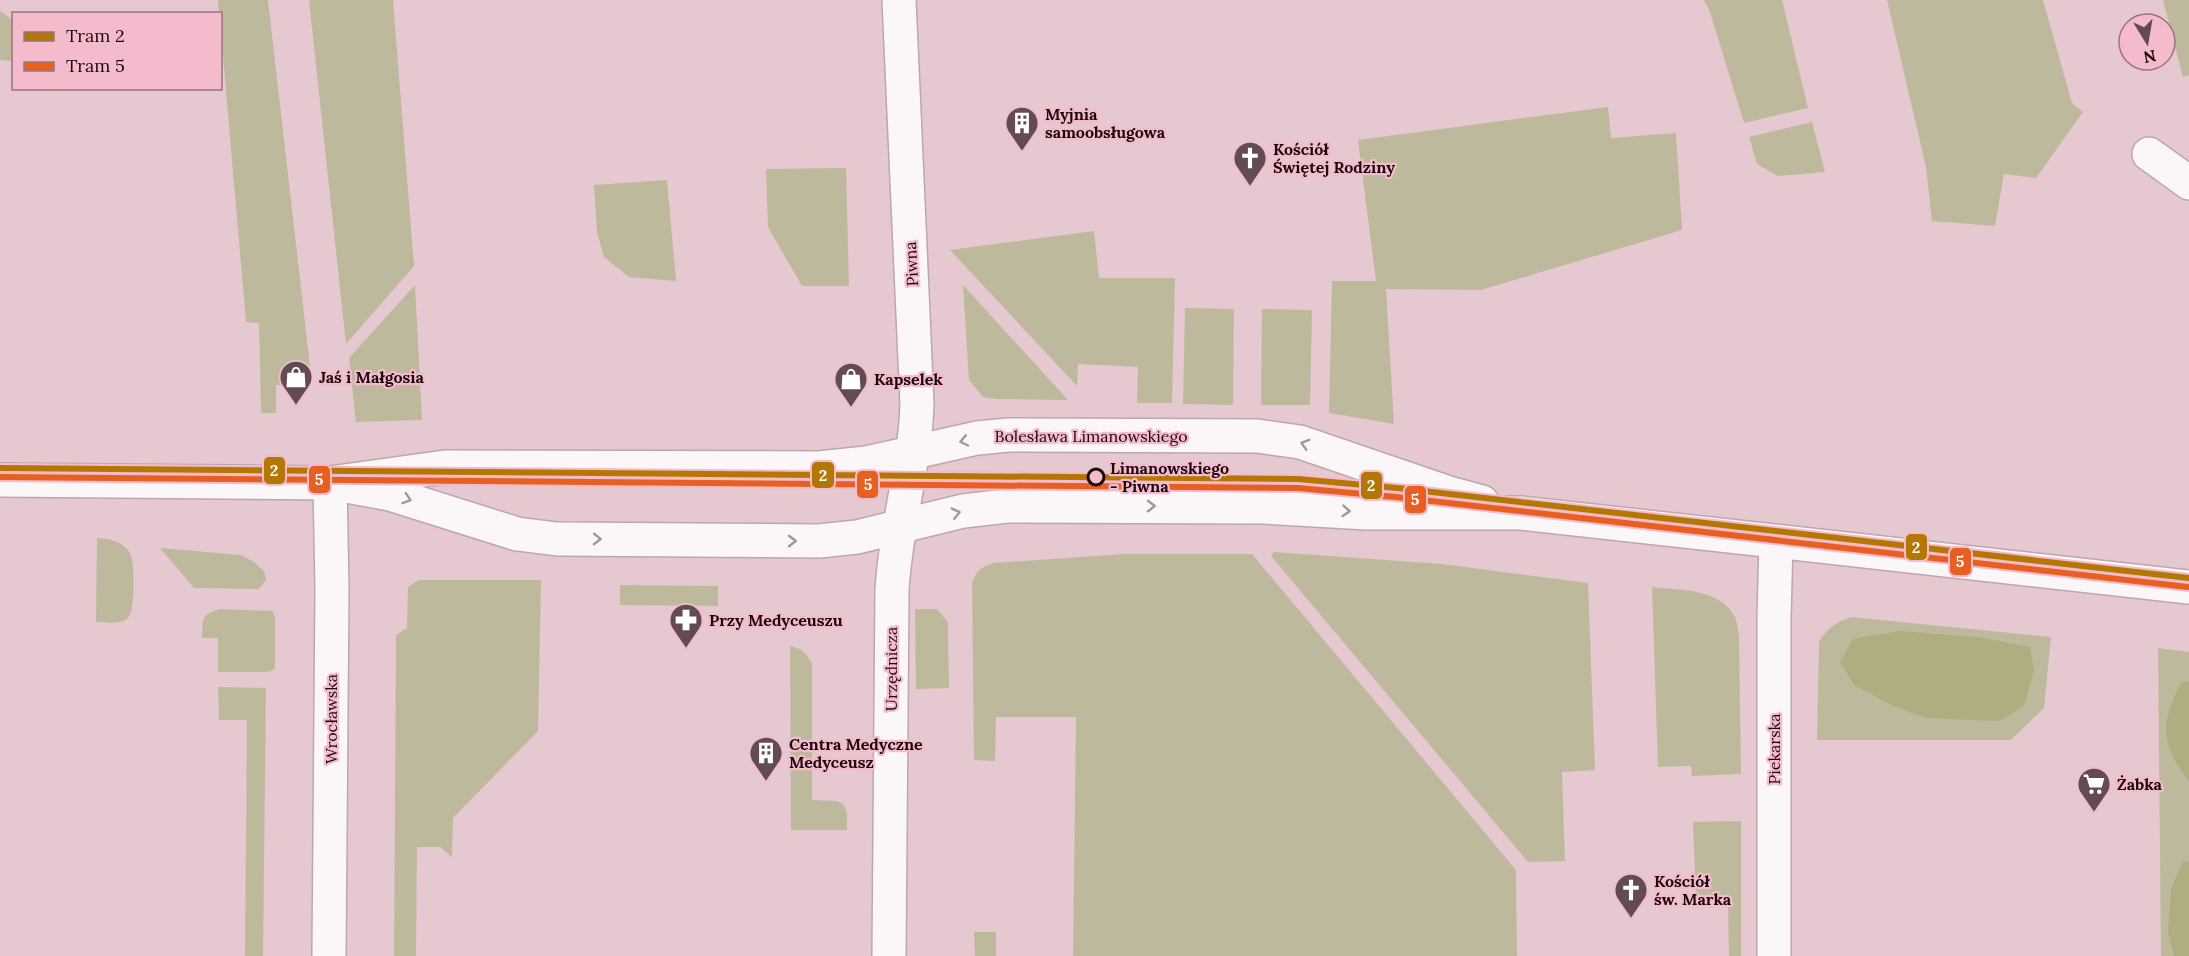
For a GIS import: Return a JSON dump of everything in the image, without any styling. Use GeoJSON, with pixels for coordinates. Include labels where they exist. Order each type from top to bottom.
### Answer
{"type":"FeatureCollection","features":[{"type":"Feature","properties":{"kind":"street","name":"Piwna"},"geometry":{"type":"LineString","coordinates":[[899,0],[917,404],[913,452],[900,526]]}},
{"type":"Feature","properties":{"kind":"street"},"geometry":{"type":"LineString","coordinates":[[2149,154],[2189,183]]}},
{"type":"Feature","properties":{"kind":"street","name":"Bolesława Limanowskiego"},"geometry":{"type":"LineString","coordinates":[[0,480],[330,483],[445,467],[819,468],[866,463],[977,438],[1009,435],[1257,436],[1300,442],[1452,494],[1521,513]]}},
{"type":"Feature","properties":{"kind":"street","name":"Bolesława Limanowskiego"},"geometry":{"type":"LineString","coordinates":[[330,483],[390,494],[517,534],[557,539],[819,541],[857,537],[963,511],[1007,506],[1263,507],[1366,513],[1521,513],[2189,587]]}},
{"type":"Feature","properties":{"kind":"street","name":"Wrocławska"},"geometry":{"type":"LineString","coordinates":[[329,956],[332,589],[330,483]]}},
{"type":"Feature","properties":{"kind":"street","name":"Urzędnicza"},"geometry":{"type":"LineString","coordinates":[[889,956],[892,591],[895,550],[900,526]]}},
{"type":"Feature","properties":{"kind":"street","name":"Piekarska"},"geometry":{"type":"LineString","coordinates":[[1774,956],[1776,542]]}},
{"type":"Feature","properties":{"kind":"shaded area"},"geometry":{"type":"Polygon","coordinates":[[[218,0],[268,0],[312,384],[276,385],[276,413],[261,413],[259,323],[246,322],[222,45],[222,12],[219,12],[218,0]]]}},
{"type":"Feature","properties":{"kind":"shaded area"},"geometry":{"type":"Polygon","coordinates":[[[309,0],[393,0],[414,266],[346,344],[309,0]]]}},
{"type":"Feature","properties":{"kind":"shaded area"},"geometry":{"type":"Polygon","coordinates":[[[1704,0],[1782,0],[1808,108],[1744,123],[1710,12],[1704,0]]]}},
{"type":"Feature","properties":{"kind":"shaded area"},"geometry":{"type":"Polygon","coordinates":[[[1887,0],[2043,0],[2072,103],[2083,112],[2036,178],[2004,174],[1995,226],[1932,221],[1926,167],[1887,0]]]}},
{"type":"Feature","properties":{"kind":"shaded area"},"geometry":{"type":"Polygon","coordinates":[[[2163,0],[2189,0],[2189,75],[2183,77],[2177,54],[2177,12],[2166,12],[2163,0]]]}},
{"type":"Feature","properties":{"kind":"shaded area"},"geometry":{"type":"Polygon","coordinates":[[[0,11],[12,19],[12,61],[0,60],[0,11]]]}},
{"type":"Feature","properties":{"kind":"shaded area"},"geometry":{"type":"Polygon","coordinates":[[[1608,107],[1611,138],[1676,133],[1682,230],[1481,290],[1386,289],[1394,424],[1329,413],[1332,281],[1376,281],[1358,140],[1608,107]]]}},
{"type":"Feature","properties":{"kind":"shaded area"},"geometry":{"type":"Polygon","coordinates":[[[1812,122],[1825,172],[1778,176],[1757,164],[1749,137],[1812,122]]]}},
{"type":"Feature","properties":{"kind":"shaded area"},"geometry":{"type":"Polygon","coordinates":[[[846,168],[849,286],[802,286],[768,227],[766,169],[846,168]]]}},
{"type":"Feature","properties":{"kind":"shaded area"},"geometry":{"type":"Polygon","coordinates":[[[667,180],[676,281],[629,277],[604,257],[597,233],[594,185],[667,180]]]}},
{"type":"Feature","properties":{"kind":"shaded area"},"geometry":{"type":"Polygon","coordinates":[[[1094,231],[1099,278],[1175,278],[1172,403],[1137,403],[1138,367],[1078,364],[1077,386],[950,250],[1094,231]]]}},
{"type":"Feature","properties":{"kind":"shaded area"},"geometry":{"type":"Polygon","coordinates":[[[415,285],[422,420],[356,422],[349,358],[415,285]]]}},
{"type":"Feature","properties":{"kind":"shaded area"},"geometry":{"type":"Polygon","coordinates":[[[963,285],[1068,400],[983,397],[969,380],[963,285]]]}},
{"type":"Feature","properties":{"kind":"shaded area"},"geometry":{"type":"Polygon","coordinates":[[[1185,308],[1234,309],[1233,405],[1183,404],[1185,308]]]}},
{"type":"Feature","properties":{"kind":"shaded area"},"geometry":{"type":"Polygon","coordinates":[[[1262,309],[1312,310],[1310,405],[1261,405],[1262,309]]]}},
{"type":"Feature","properties":{"kind":"shaded area"},"geometry":{"type":"Polygon","coordinates":[[[97,538],[120,543],[132,558],[134,587],[132,607],[128,618],[121,622],[96,622],[97,538]]]}},
{"type":"Feature","properties":{"kind":"shaded area"},"geometry":{"type":"Polygon","coordinates":[[[160,548],[241,555],[264,571],[266,580],[259,589],[194,588],[160,548]]]}},
{"type":"Feature","properties":{"kind":"shaded area"},"geometry":{"type":"Polygon","coordinates":[[[1274,552],[1442,564],[1588,583],[1595,770],[1562,772],[1565,861],[1528,862],[1271,556],[1274,552]]]}},
{"type":"Feature","properties":{"kind":"shaded area"},"geometry":{"type":"Polygon","coordinates":[[[1124,554],[1252,554],[1516,870],[1517,956],[1073,956],[1076,717],[996,717],[995,761],[974,760],[972,583],[980,570],[994,563],[1124,554]]]}},
{"type":"Feature","properties":{"kind":"shaded area"},"geometry":{"type":"Polygon","coordinates":[[[419,580],[541,580],[538,731],[453,818],[452,857],[440,847],[417,847],[416,956],[394,956],[396,635],[407,628],[408,587],[419,580]]]}},
{"type":"Feature","properties":{"kind":"shaded area"},"geometry":{"type":"Polygon","coordinates":[[[620,585],[718,586],[718,606],[620,605],[620,585]]]}},
{"type":"Feature","properties":{"kind":"shaded area"},"geometry":{"type":"Polygon","coordinates":[[[1652,587],[1698,592],[1720,600],[1735,617],[1739,636],[1741,774],[1692,776],[1691,766],[1658,767],[1652,587]]]}},
{"type":"Feature","properties":{"kind":"shaded area"},"geometry":{"type":"Polygon","coordinates":[[[220,609],[272,611],[275,616],[275,669],[268,672],[218,672],[218,638],[202,638],[202,626],[209,613],[220,609]]]}},
{"type":"Feature","properties":{"kind":"shaded area"},"geometry":{"type":"Polygon","coordinates":[[[915,609],[937,609],[948,622],[949,688],[916,689],[915,609]]]}},
{"type":"Feature","properties":{"kind":"shaded area"},"geometry":{"type":"Polygon","coordinates":[[[1851,617],[2051,637],[2044,708],[2011,740],[1817,740],[1819,642],[1832,626],[1851,617]]]}},
{"type":"Feature","properties":{"kind":"shaded area"},"geometry":{"type":"Polygon","coordinates":[[[1899,631],[1978,637],[2030,647],[2034,671],[2024,706],[2000,721],[1926,718],[1893,706],[1854,685],[1840,662],[1853,639],[1899,631]]]}},
{"type":"Feature","properties":{"kind":"shaded area"},"geometry":{"type":"Polygon","coordinates":[[[790,646],[804,652],[812,664],[812,800],[837,801],[843,804],[847,812],[847,830],[791,830],[790,646]]]}},
{"type":"Feature","properties":{"kind":"shaded area"},"geometry":{"type":"Polygon","coordinates":[[[2158,648],[2189,652],[2189,956],[2161,956],[2158,648]]]}},
{"type":"Feature","properties":{"kind":"shaded area"},"geometry":{"type":"Polygon","coordinates":[[[2189,681],[2189,782],[2168,745],[2166,723],[2181,683],[2189,681]]]}},
{"type":"Feature","properties":{"kind":"shaded area"},"geometry":{"type":"Polygon","coordinates":[[[218,687],[266,688],[263,956],[245,956],[247,720],[219,720],[218,687]]]}},
{"type":"Feature","properties":{"kind":"shaded area"},"geometry":{"type":"Polygon","coordinates":[[[1741,821],[1741,956],[1729,956],[1728,899],[1696,900],[1693,822],[1741,821]]]}},
{"type":"Feature","properties":{"kind":"shaded area"},"geometry":{"type":"Polygon","coordinates":[[[2189,861],[2189,956],[2174,956],[2168,933],[2171,889],[2182,863],[2189,861]]]}},
{"type":"Feature","properties":{"kind":"shaded area"},"geometry":{"type":"Polygon","coordinates":[[[974,932],[996,932],[996,956],[975,956],[974,932]]]}},
{"type":"Feature","properties":{"kind":"tram line","name":"2"},"geometry":{"type":"LineString","coordinates":[[0,468],[1298,479],[1397,488],[2189,578]]}},
{"type":"Feature","properties":{"kind":"tram line","name":"5"},"geometry":{"type":"LineString","coordinates":[[0,477],[1298,488],[1396,497],[2188,587]]}},
{"type":"Feature","properties":{"kind":"place","name":"Myjnia samoobsługowa"},"geometry":{"type":"Point","coordinates":[1022,152]}},
{"type":"Feature","properties":{"kind":"place","name":"Kościół Świętej Rodziny"},"geometry":{"type":"Point","coordinates":[1250,187]}},
{"type":"Feature","properties":{"kind":"place","name":"Jaś i Małgosia"},"geometry":{"type":"Point","coordinates":[296,406]}},
{"type":"Feature","properties":{"kind":"place","name":"Kapselek"},"geometry":{"type":"Point","coordinates":[851,408]}},
{"type":"Feature","properties":{"kind":"place","name":"Limanowskiego - Piwna"},"geometry":{"type":"Point","coordinates":[1096,477]}},
{"type":"Feature","properties":{"kind":"place","name":"Przy Medyceuszu"},"geometry":{"type":"Point","coordinates":[686,649]}},
{"type":"Feature","properties":{"kind":"place","name":"Centra Medyczne Medyceusz"},"geometry":{"type":"Point","coordinates":[766,782]}},
{"type":"Feature","properties":{"kind":"place","name":"Żabka"},"geometry":{"type":"Point","coordinates":[2094,813]}},
{"type":"Feature","properties":{"kind":"place","name":"Kościół św. Marka"},"geometry":{"type":"Point","coordinates":[1631,919]}}]}
